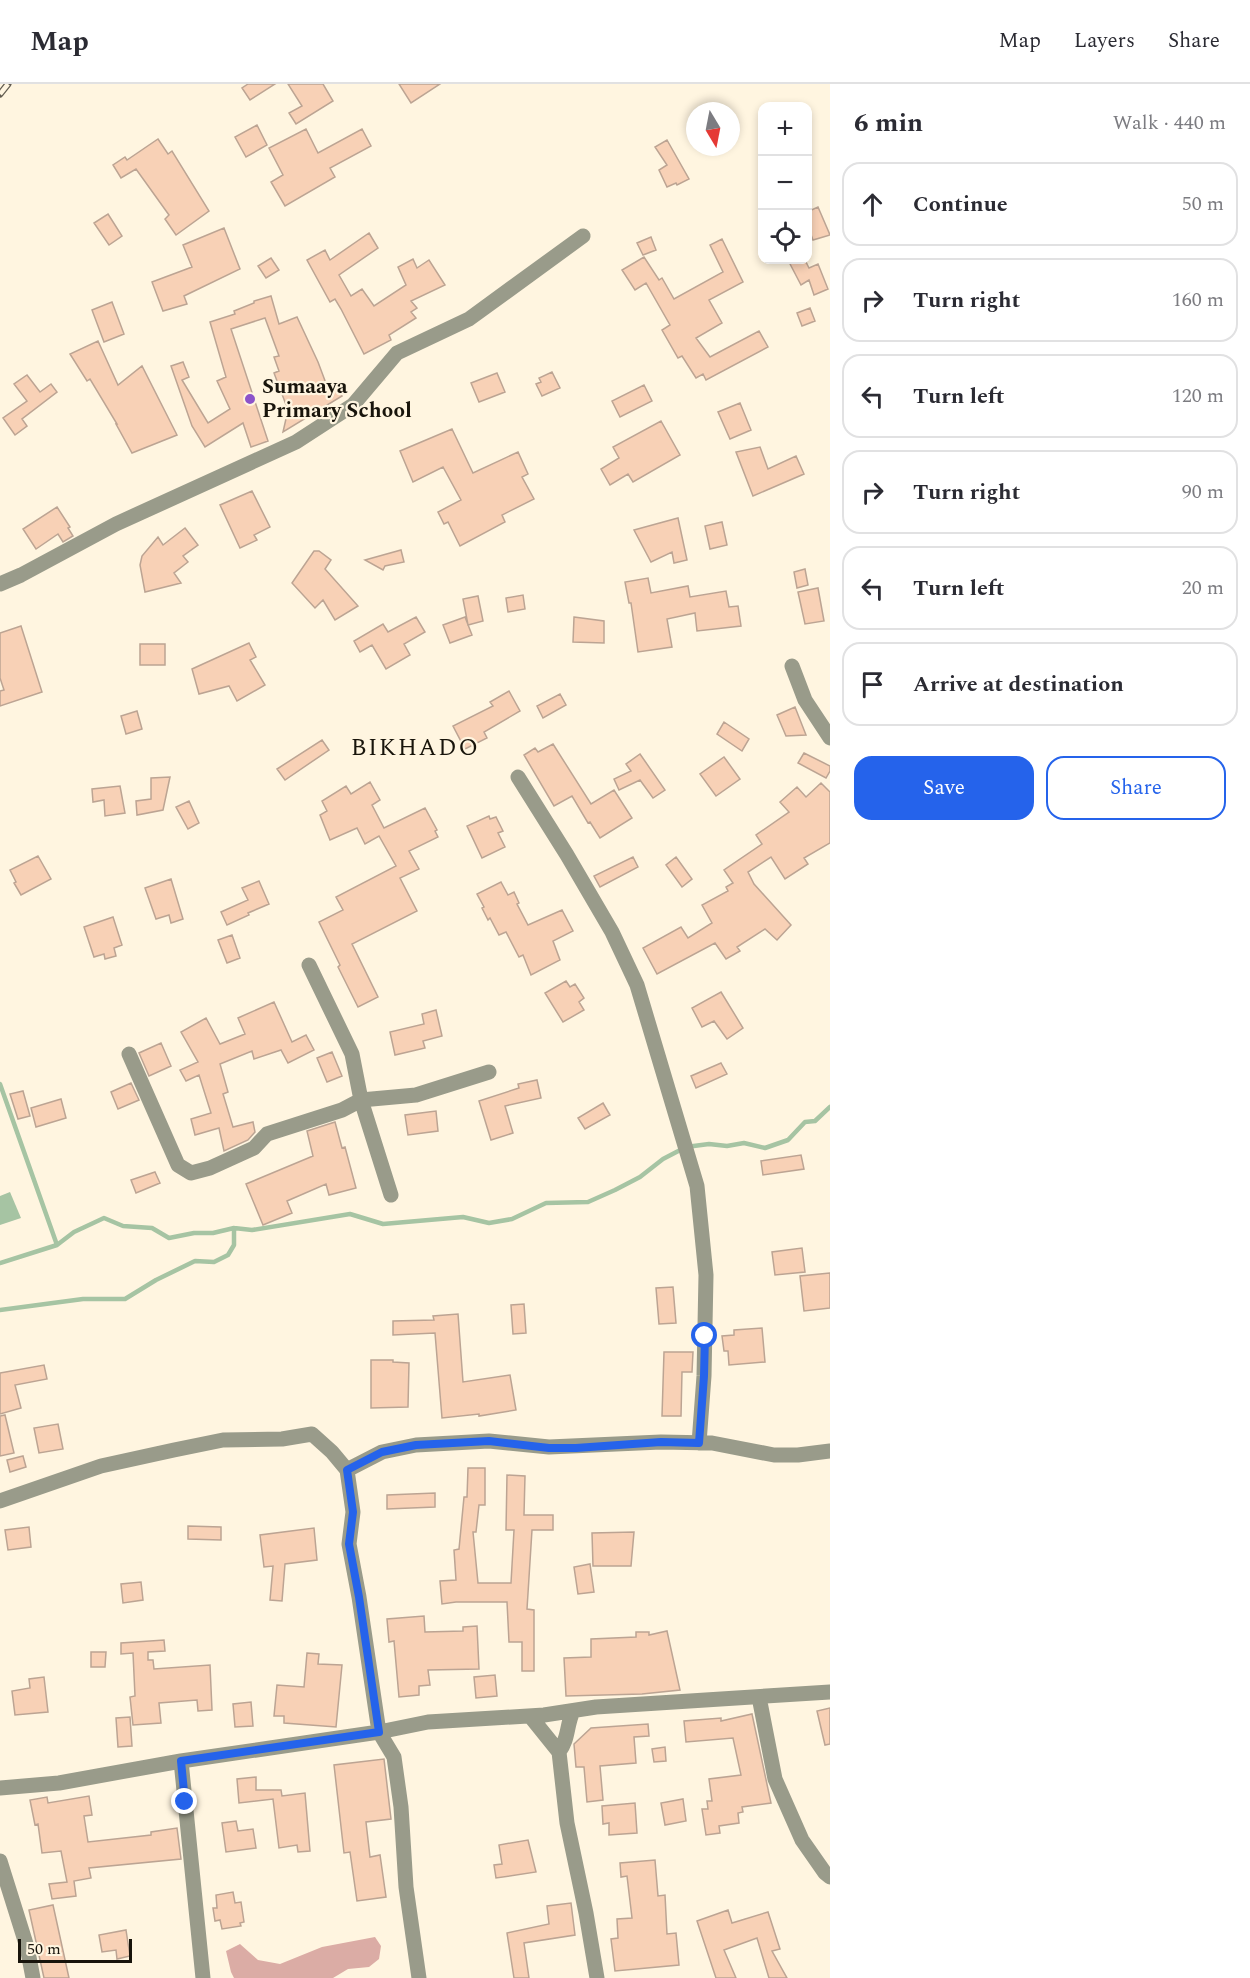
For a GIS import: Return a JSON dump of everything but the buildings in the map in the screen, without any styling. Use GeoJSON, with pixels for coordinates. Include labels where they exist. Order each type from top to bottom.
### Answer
{"type":"FeatureCollection","features":[{"type":"Feature","properties":{"kind":"street"},"geometry":{"type":"LineString","coordinates":[[0,584],[116,524],[296,442],[353,405],[397,353],[470,319],[583,236]]}},
{"type":"Feature","properties":{"kind":"street"},"geometry":{"type":"LineString","coordinates":[[792,666],[805,699],[830,738]]}},
{"type":"Feature","properties":{"kind":"street"},"geometry":{"type":"LineString","coordinates":[[518,777],[606,922],[637,985],[697,1186],[706,1275],[704,1376],[699,1443]]}},
{"type":"Feature","properties":{"kind":"street"},"geometry":{"type":"LineString","coordinates":[[309,965],[352,1054],[361,1100],[391,1195]]}},
{"type":"Feature","properties":{"kind":"street"},"geometry":{"type":"LineString","coordinates":[[129,1054],[178,1165],[191,1173],[210,1168],[254,1148],[267,1134],[342,1110],[361,1100],[416,1095],[489,1072]]}},
{"type":"Feature","properties":{"kind":"street"},"geometry":{"type":"LineString","coordinates":[[0,1501],[101,1466],[223,1440],[282,1438],[312,1434],[332,1452],[347,1470],[353,1512],[349,1544],[379,1732],[394,1757],[401,1807],[406,1887],[419,1978]]}},
{"type":"Feature","properties":{"kind":"street"},"geometry":{"type":"LineString","coordinates":[[347,1470],[382,1452],[416,1445],[489,1441],[549,1448],[661,1442],[712,1443],[774,1455],[830,1451]]}},
{"type":"Feature","properties":{"kind":"street"},"geometry":{"type":"LineString","coordinates":[[0,1788],[59,1782],[181,1761],[379,1732],[428,1722],[530,1716],[596,1707],[830,1692]]}},
{"type":"Feature","properties":{"kind":"street"},"geometry":{"type":"LineString","coordinates":[[759,1697],[775,1779],[802,1840],[830,1877]]}},
{"type":"Feature","properties":{"kind":"street"},"geometry":{"type":"LineString","coordinates":[[558,1752],[566,1741],[568,1722],[573,1711]]}},
{"type":"Feature","properties":{"kind":"street"},"geometry":{"type":"LineString","coordinates":[[530,1716],[558,1752],[567,1823],[597,1978]]}},
{"type":"Feature","properties":{"kind":"street"},"geometry":{"type":"LineString","coordinates":[[181,1761],[203,1978]]}},
{"type":"Feature","properties":{"kind":"street"},"geometry":{"type":"LineString","coordinates":[[0,1861],[27,1947],[33,1978]]}},
{"type":"Feature","properties":{"kind":"shaded area"},"geometry":{"type":"Polygon","coordinates":[[[10,1192],[21,1218],[0,1225],[0,1196],[10,1192]]]}},
{"type":"Feature","properties":{"kind":"shaded area"},"geometry":{"type":"Polygon","coordinates":[[[375,1937],[381,1946],[379,1959],[369,1967],[348,1969],[333,1978],[234,1978],[226,1951],[240,1944],[258,1960],[280,1964],[322,1947],[375,1937]]]}},
{"type":"Feature","properties":{"kind":"waterway"},"geometry":{"type":"LineString","coordinates":[[0,1084],[57,1245]]}},
{"type":"Feature","properties":{"kind":"waterway"},"geometry":{"type":"LineString","coordinates":[[0,1310],[83,1299],[125,1299],[156,1280],[195,1261],[214,1262],[228,1255],[234,1245],[234,1228],[252,1230],[350,1214],[383,1224],[463,1217],[489,1223],[512,1219],[546,1203],[588,1202],[640,1177],[663,1159],[686,1147],[709,1144],[727,1146],[744,1143],[765,1148],[788,1140],[805,1122],[815,1121],[830,1107]]}},
{"type":"Feature","properties":{"kind":"waterway"},"geometry":{"type":"LineString","coordinates":[[0,1263],[57,1245],[74,1232],[104,1218],[123,1226],[152,1228],[169,1238],[234,1228]]}},
{"type":"Feature","properties":{"kind":"railway"},"geometry":{"type":"LineString","coordinates":[[0,94],[8,84]]}},
{"type":"Feature","properties":{"kind":"place","name":"Sumaaya Primary School"},"geometry":{"type":"Point","coordinates":[250,399]}},
{"type":"Feature","properties":{"kind":"district","name":"BIKHADO"},"geometry":{"type":"Point","coordinates":[415,748]}},
{"type":"Feature","properties":{"kind":"route"},"geometry":{"type":"LineString","coordinates":[[185,1802],[181,1761],[379,1732],[349,1544],[353,1512],[347,1470],[382,1452],[416,1445],[489,1441],[549,1448],[576,1448],[661,1442],[699,1443],[705,1336]]}}]}
